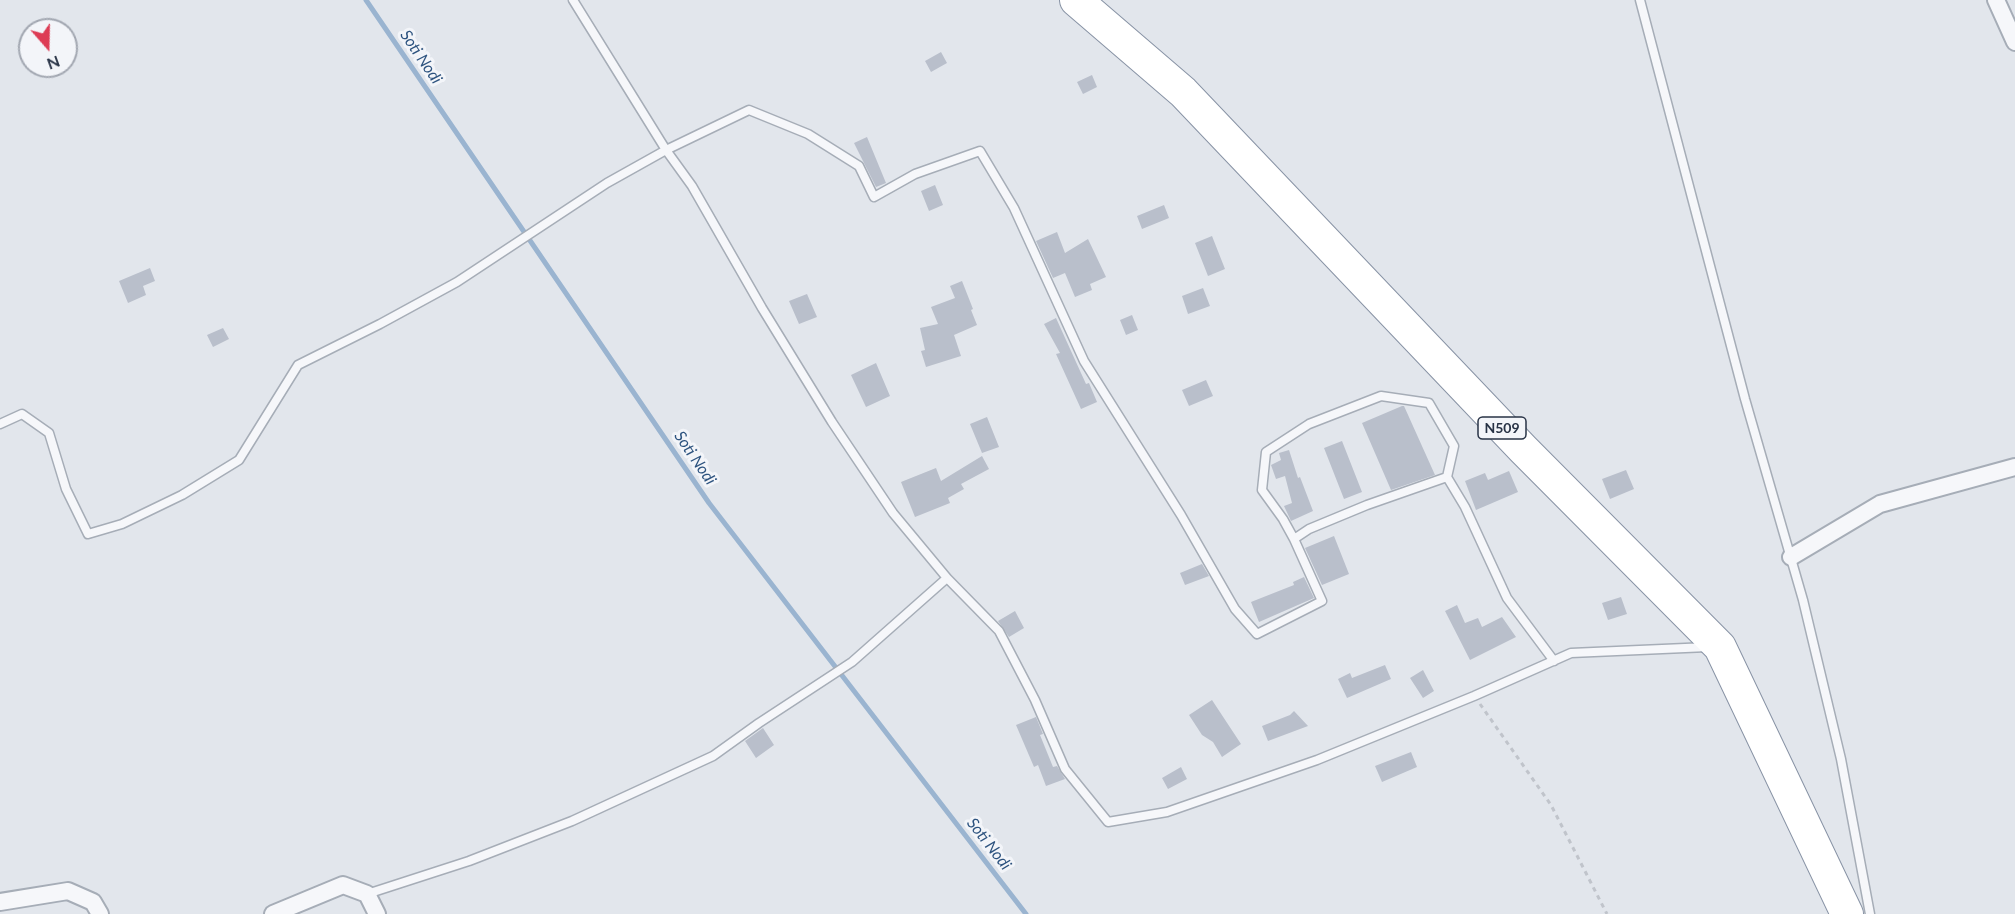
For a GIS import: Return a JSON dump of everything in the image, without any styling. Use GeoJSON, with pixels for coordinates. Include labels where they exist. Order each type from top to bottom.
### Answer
{"type":"FeatureCollection","features":[{"type":"Feature","properties":{"kind":"highway","name":"N509"},"geometry":{"type":"LineString","coordinates":[[1076,0],[1183,92],[1522,449],[1720,647],[1847,914]]}},
{"type":"Feature","properties":{"kind":"street"},"geometry":{"type":"LineString","coordinates":[[1996,0],[2015,42]]}},
{"type":"Feature","properties":{"kind":"street"},"geometry":{"type":"LineString","coordinates":[[1791,557],[1880,504],[2015,467]]}},
{"type":"Feature","properties":{"kind":"street"},"geometry":{"type":"LineString","coordinates":[[273,914],[343,885],[367,894],[377,914]]}},
{"type":"Feature","properties":{"kind":"street"},"geometry":{"type":"LineString","coordinates":[[0,902],[68,891],[93,902],[100,914]]}},
{"type":"Feature","properties":{"kind":"lane"},"geometry":{"type":"LineString","coordinates":[[573,0],[666,150],[692,186],[762,308],[832,422],[893,513],[947,578],[999,631],[1035,700],[1065,769],[1108,822],[1167,812],[1317,760],[1474,696],[1571,653],[1720,647]]}},
{"type":"Feature","properties":{"kind":"lane"},"geometry":{"type":"LineString","coordinates":[[1640,0],[1744,399],[1803,600],[1841,759],[1870,914]]}},
{"type":"Feature","properties":{"kind":"lane"},"geometry":{"type":"LineString","coordinates":[[0,424],[22,414],[49,433],[66,489],[88,534],[122,524],[182,495],[239,460],[298,365],[457,282],[607,183],[666,150],[749,110],[808,134],[859,166],[874,197],[915,174],[980,152],[1014,208],[1084,361],[1181,515],[1235,609],[1257,633],[1322,601],[1294,539],[1262,490],[1266,452],[1309,424],[1381,396],[1428,403],[1454,446],[1447,477],[1465,507],[1507,598],[1554,661]]}},
{"type":"Feature","properties":{"kind":"lane"},"geometry":{"type":"LineString","coordinates":[[1294,539],[1309,529],[1366,505],[1447,477]]}},
{"type":"Feature","properties":{"kind":"lane"},"geometry":{"type":"LineString","coordinates":[[367,894],[469,861],[572,821],[713,756],[852,662],[947,578]]}},
{"type":"Feature","properties":{"kind":"path"},"geometry":{"type":"LineString","coordinates":[[1474,696],[1551,805],[1607,914]]}},
{"type":"Feature","properties":{"kind":"building"},"geometry":{"type":"Polygon","coordinates":[[[941,52],[947,63],[931,72],[925,61],[941,52]]]}},
{"type":"Feature","properties":{"kind":"building"},"geometry":{"type":"Polygon","coordinates":[[[1092,75],[1097,87],[1083,94],[1077,82],[1092,75]]]}},
{"type":"Feature","properties":{"kind":"building"},"geometry":{"type":"Polygon","coordinates":[[[867,137],[886,183],[876,187],[854,143],[867,137]]]}},
{"type":"Feature","properties":{"kind":"building"},"geometry":{"type":"Polygon","coordinates":[[[935,185],[943,205],[929,211],[921,191],[935,185]]]}},
{"type":"Feature","properties":{"kind":"building"},"geometry":{"type":"Polygon","coordinates":[[[1164,205],[1169,218],[1142,229],[1137,216],[1164,205]]]}},
{"type":"Feature","properties":{"kind":"building"},"geometry":{"type":"Polygon","coordinates":[[[1057,232],[1065,253],[1088,239],[1106,277],[1090,284],[1092,290],[1075,297],[1065,273],[1053,278],[1036,241],[1057,232]]]}},
{"type":"Feature","properties":{"kind":"building"},"geometry":{"type":"Polygon","coordinates":[[[1212,236],[1225,269],[1208,276],[1195,243],[1212,236]]]}},
{"type":"Feature","properties":{"kind":"building"},"geometry":{"type":"Polygon","coordinates":[[[150,268],[155,281],[143,286],[146,295],[128,303],[119,281],[150,268]]]}},
{"type":"Feature","properties":{"kind":"building"},"geometry":{"type":"Polygon","coordinates":[[[962,281],[977,325],[954,335],[961,356],[926,367],[921,351],[925,350],[920,328],[938,324],[931,307],[955,298],[950,286],[962,281]]]}},
{"type":"Feature","properties":{"kind":"building"},"geometry":{"type":"Polygon","coordinates":[[[1203,288],[1210,306],[1188,314],[1182,296],[1203,288]]]}},
{"type":"Feature","properties":{"kind":"building"},"geometry":{"type":"Polygon","coordinates":[[[807,294],[817,317],[799,324],[789,301],[807,294]]]}},
{"type":"Feature","properties":{"kind":"building"},"geometry":{"type":"Polygon","coordinates":[[[1132,315],[1138,330],[1126,335],[1120,320],[1132,315]]]}},
{"type":"Feature","properties":{"kind":"building"},"geometry":{"type":"Polygon","coordinates":[[[1056,318],[1086,384],[1089,383],[1097,402],[1081,409],[1056,354],[1060,353],[1044,324],[1056,318]]]}},
{"type":"Feature","properties":{"kind":"building"},"geometry":{"type":"Polygon","coordinates":[[[223,328],[229,339],[213,347],[207,335],[223,328]]]}},
{"type":"Feature","properties":{"kind":"building"},"geometry":{"type":"Polygon","coordinates":[[[876,363],[890,396],[866,407],[851,375],[876,363]]]}},
{"type":"Feature","properties":{"kind":"building"},"geometry":{"type":"Polygon","coordinates":[[[1206,380],[1213,396],[1189,406],[1182,390],[1206,380]]]}},
{"type":"Feature","properties":{"kind":"building"},"geometry":{"type":"Polygon","coordinates":[[[1404,406],[1435,475],[1391,490],[1362,423],[1404,406]]]}},
{"type":"Feature","properties":{"kind":"building"},"geometry":{"type":"Polygon","coordinates":[[[987,417],[999,447],[982,453],[970,424],[987,417]]]}},
{"type":"Feature","properties":{"kind":"building"},"geometry":{"type":"Polygon","coordinates":[[[1342,441],[1362,492],[1344,499],[1324,448],[1342,441]]]}},
{"type":"Feature","properties":{"kind":"building"},"geometry":{"type":"Polygon","coordinates":[[[1289,450],[1298,478],[1300,477],[1313,511],[1291,521],[1284,506],[1292,503],[1285,476],[1276,479],[1271,465],[1281,460],[1279,453],[1289,450]]]}},
{"type":"Feature","properties":{"kind":"building"},"geometry":{"type":"Polygon","coordinates":[[[982,456],[989,469],[961,484],[964,489],[948,498],[950,503],[915,517],[901,482],[936,468],[941,481],[982,456]]]}},
{"type":"Feature","properties":{"kind":"building"},"geometry":{"type":"Polygon","coordinates":[[[1626,470],[1634,489],[1610,499],[1602,479],[1626,470]]]}},
{"type":"Feature","properties":{"kind":"building"},"geometry":{"type":"Polygon","coordinates":[[[1509,471],[1518,492],[1476,510],[1465,481],[1485,473],[1488,480],[1509,471]]]}},
{"type":"Feature","properties":{"kind":"building"},"geometry":{"type":"Polygon","coordinates":[[[1334,536],[1349,574],[1322,585],[1305,548],[1334,536]]]}},
{"type":"Feature","properties":{"kind":"building"},"geometry":{"type":"Polygon","coordinates":[[[1202,564],[1209,576],[1185,585],[1180,573],[1202,564]]]}},
{"type":"Feature","properties":{"kind":"building"},"geometry":{"type":"Polygon","coordinates":[[[1304,577],[1314,598],[1259,622],[1251,602],[1294,585],[1293,582],[1304,577]]]}},
{"type":"Feature","properties":{"kind":"building"},"geometry":{"type":"Polygon","coordinates":[[[1621,597],[1627,614],[1608,620],[1602,603],[1621,597]]]}},
{"type":"Feature","properties":{"kind":"building"},"geometry":{"type":"Polygon","coordinates":[[[1457,605],[1465,623],[1478,618],[1482,627],[1502,617],[1516,637],[1470,660],[1445,611],[1457,605]]]}},
{"type":"Feature","properties":{"kind":"building"},"geometry":{"type":"Polygon","coordinates":[[[1015,611],[1024,628],[1009,637],[998,621],[1015,611]]]}},
{"type":"Feature","properties":{"kind":"building"},"geometry":{"type":"Polygon","coordinates":[[[1385,665],[1391,679],[1347,698],[1338,679],[1350,673],[1352,678],[1385,665]]]}},
{"type":"Feature","properties":{"kind":"building"},"geometry":{"type":"Polygon","coordinates":[[[1423,670],[1434,691],[1423,698],[1410,678],[1423,670]]]}},
{"type":"Feature","properties":{"kind":"building"},"geometry":{"type":"Polygon","coordinates":[[[1212,700],[1241,744],[1222,757],[1213,742],[1202,735],[1189,715],[1212,700]]]}},
{"type":"Feature","properties":{"kind":"building"},"geometry":{"type":"Polygon","coordinates":[[[1294,711],[1308,726],[1268,741],[1262,726],[1290,715],[1294,711]]]}},
{"type":"Feature","properties":{"kind":"building"},"geometry":{"type":"Polygon","coordinates":[[[1036,717],[1043,734],[1040,735],[1053,767],[1057,766],[1065,779],[1046,786],[1038,765],[1034,767],[1016,725],[1036,717]]]}},
{"type":"Feature","properties":{"kind":"building"},"geometry":{"type":"Polygon","coordinates":[[[763,728],[774,745],[756,758],[745,741],[763,728]]]}},
{"type":"Feature","properties":{"kind":"building"},"geometry":{"type":"Polygon","coordinates":[[[1411,752],[1417,767],[1382,782],[1375,766],[1411,752]]]}},
{"type":"Feature","properties":{"kind":"building"},"geometry":{"type":"Polygon","coordinates":[[[1181,767],[1187,779],[1168,789],[1162,778],[1181,767]]]}},
{"type":"Feature","properties":{"kind":"waterway","name":"Soti Nodi"},"geometry":{"type":"LineString","coordinates":[[366,0],[709,503],[1026,914]]}}]}
